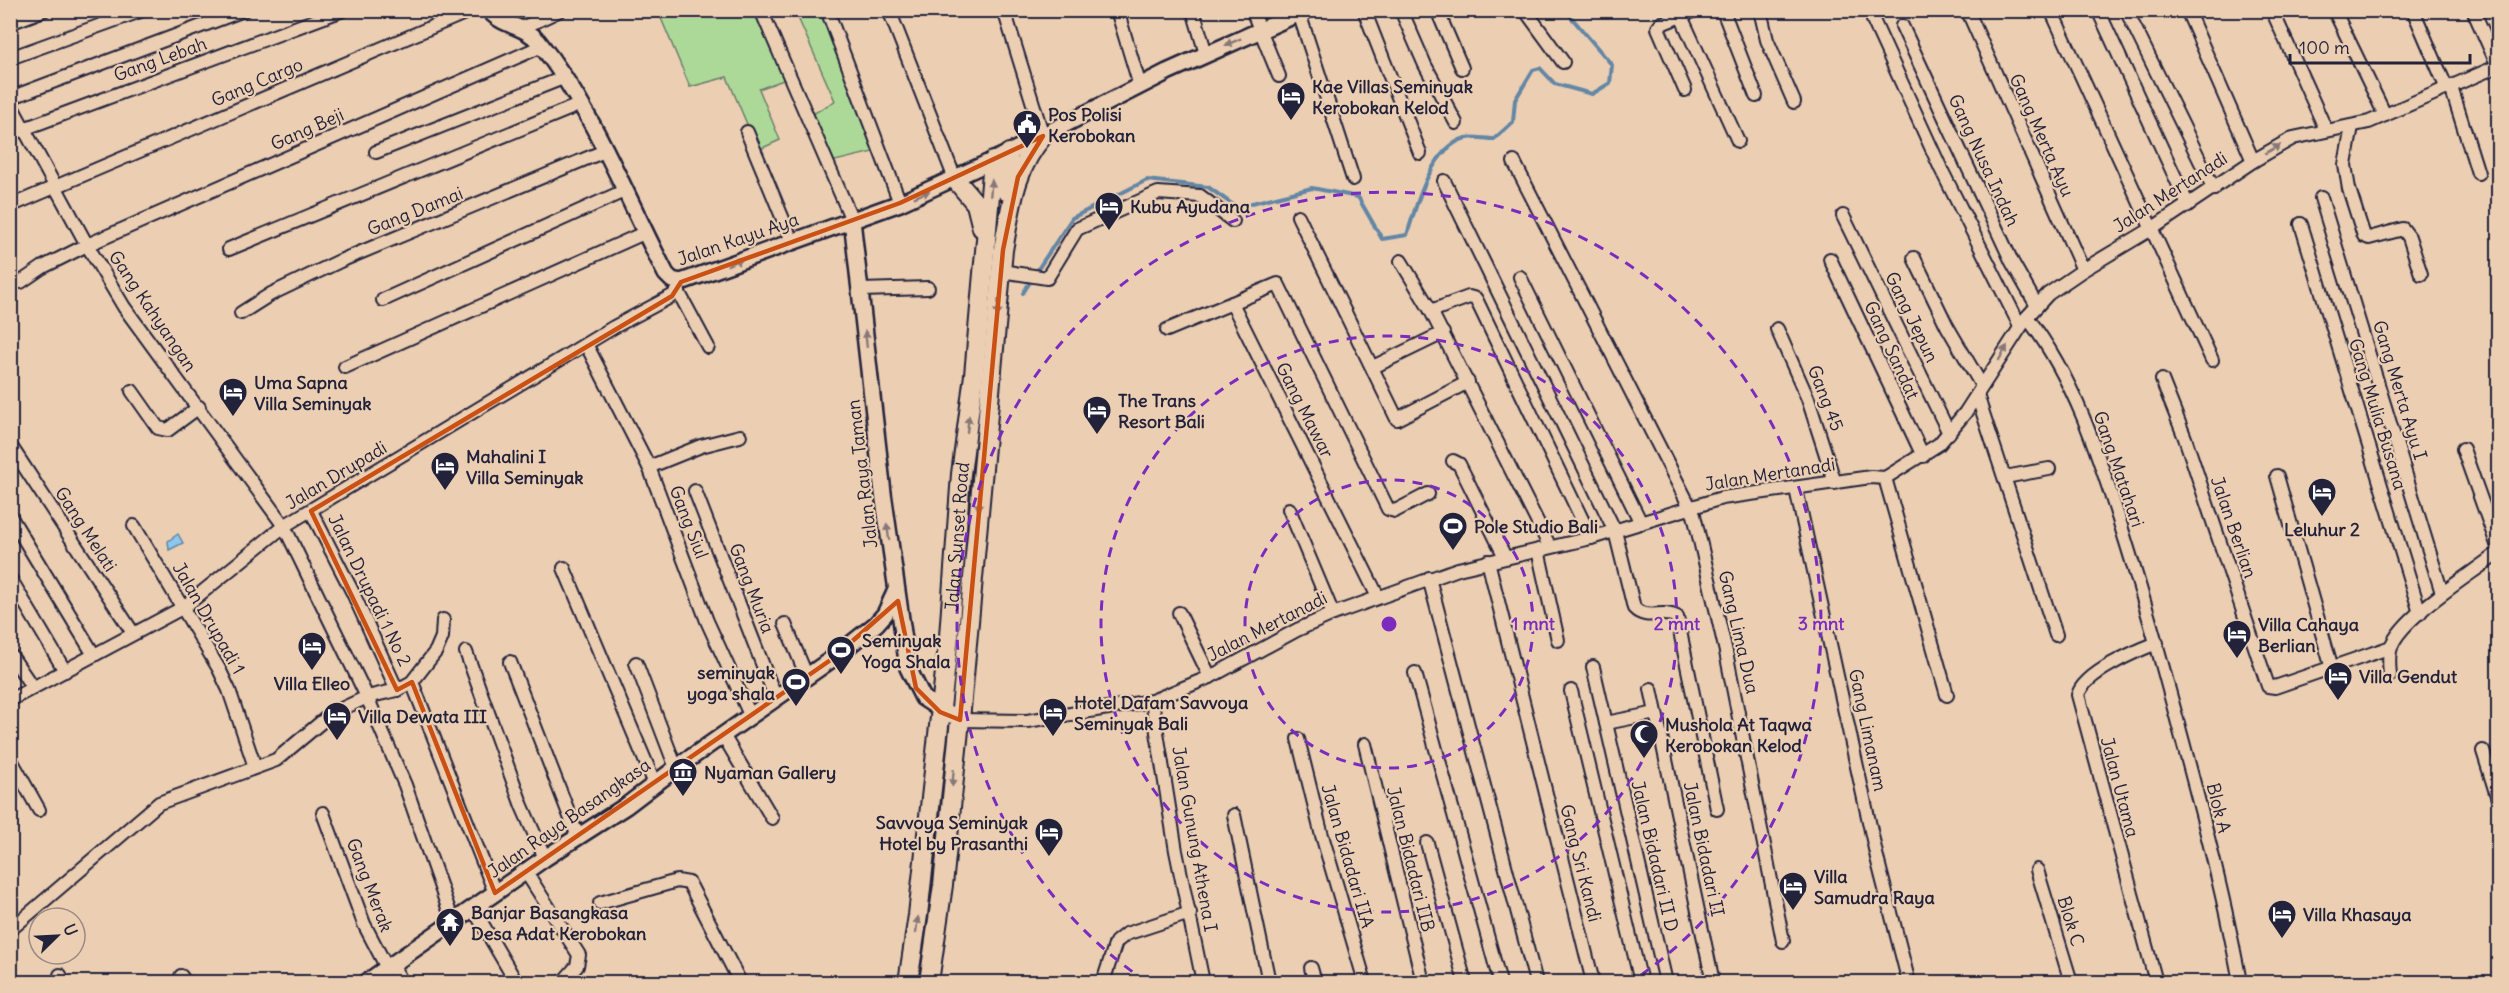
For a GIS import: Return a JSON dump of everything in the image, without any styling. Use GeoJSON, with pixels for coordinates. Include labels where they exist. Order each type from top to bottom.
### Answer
{"type":"FeatureCollection","features":[{"type":"Feature","properties":{"kind":"highway"},"geometry":{"type":"LineString","coordinates":[[1003,250],[1018,177],[1030,152],[1043,136]]}},
{"type":"Feature","properties":{"kind":"highway"},"geometry":{"type":"LineString","coordinates":[[1001,157],[1003,250]]}},
{"type":"Feature","properties":{"kind":"highway","name":"Jalan Sunset Road"},"geometry":{"type":"LineString","coordinates":[[908,982],[918,915],[940,712],[961,474],[985,257],[1001,157]]}},
{"type":"Feature","properties":{"kind":"highway"},"geometry":{"type":"LineString","coordinates":[[953,179],[976,204],[981,218],[985,257]]}},
{"type":"Feature","properties":{"kind":"highway","name":"Jalan Sunset Road"},"geometry":{"type":"LineString","coordinates":[[929,982],[943,885],[960,720],[981,474],[995,358],[1003,250]]}},
{"type":"Feature","properties":{"kind":"highway"},"geometry":{"type":"LineString","coordinates":[[961,474],[981,474]]}},
{"type":"Feature","properties":{"kind":"main road","name":"Jalan Kayu Aya"},"geometry":{"type":"LineString","coordinates":[[489,10],[506,24],[531,33],[542,46],[581,104],[607,150],[624,191],[669,278],[679,286],[792,241],[900,203],[1001,157],[1206,54],[1303,12]]}},
{"type":"Feature","properties":{"kind":"main road","name":"Jalan Raya Taman"},"geometry":{"type":"LineString","coordinates":[[852,220],[896,590],[908,668],[923,698],[940,712]]}},
{"type":"Feature","properties":{"kind":"main road","name":"Jalan Raya Basangkasa"},"geometry":{"type":"LineString","coordinates":[[369,982],[807,677],[876,624],[885,614],[896,590]]}},
{"type":"Feature","properties":{"kind":"main road","name":"Jalan Mertanadi"},"geometry":{"type":"LineString","coordinates":[[940,712],[960,720]]}},
{"type":"Feature","properties":{"kind":"street"},"geometry":{"type":"LineString","coordinates":[[10,23],[44,10]]}},
{"type":"Feature","properties":{"kind":"street"},"geometry":{"type":"LineString","coordinates":[[10,58],[143,10]]}},
{"type":"Feature","properties":{"kind":"street"},"geometry":{"type":"LineString","coordinates":[[10,98],[244,10]]}},
{"type":"Feature","properties":{"kind":"street","name":"Gang Lebah"},"geometry":{"type":"LineString","coordinates":[[10,134],[343,10]]}},
{"type":"Feature","properties":{"kind":"street","name":"Gang Cargo"},"geometry":{"type":"LineString","coordinates":[[10,206],[472,10]]}},
{"type":"Feature","properties":{"kind":"street"},"geometry":{"type":"LineString","coordinates":[[522,28],[560,10]]}},
{"type":"Feature","properties":{"kind":"street"},"geometry":{"type":"LineString","coordinates":[[760,10],[852,220]]}},
{"type":"Feature","properties":{"kind":"street"},"geometry":{"type":"LineString","coordinates":[[826,10],[900,203]]}},
{"type":"Feature","properties":{"kind":"street"},"geometry":{"type":"LineString","coordinates":[[889,10],[953,179]]}},
{"type":"Feature","properties":{"kind":"street"},"geometry":{"type":"LineString","coordinates":[[1004,10],[1043,136]]}},
{"type":"Feature","properties":{"kind":"street"},"geometry":{"type":"LineString","coordinates":[[1117,10],[1140,86]]}},
{"type":"Feature","properties":{"kind":"street"},"geometry":{"type":"LineString","coordinates":[[1193,10],[1206,54]]}},
{"type":"Feature","properties":{"kind":"street"},"geometry":{"type":"LineString","coordinates":[[1252,10],[1279,76]]}},
{"type":"Feature","properties":{"kind":"street"},"geometry":{"type":"LineString","coordinates":[[1364,10],[1420,153]]}},
{"type":"Feature","properties":{"kind":"street"},"geometry":{"type":"LineString","coordinates":[[1401,10],[1425,65],[1456,123]]}},
{"type":"Feature","properties":{"kind":"street"},"geometry":{"type":"LineString","coordinates":[[1437,10],[1462,68]]}},
{"type":"Feature","properties":{"kind":"street"},"geometry":{"type":"LineString","coordinates":[[1525,10],[1563,62]]}},
{"type":"Feature","properties":{"kind":"street"},"geometry":{"type":"LineString","coordinates":[[1685,90],[1658,28],[1696,10]]}},
{"type":"Feature","properties":{"kind":"street"},"geometry":{"type":"LineString","coordinates":[[1727,10],[1725,16],[1756,96]]}},
{"type":"Feature","properties":{"kind":"street"},"geometry":{"type":"LineString","coordinates":[[1760,10],[1767,40],[1794,102]]}},
{"type":"Feature","properties":{"kind":"street"},"geometry":{"type":"LineString","coordinates":[[2050,10],[2153,228],[2212,360]]}},
{"type":"Feature","properties":{"kind":"street"},"geometry":{"type":"LineString","coordinates":[[2098,10],[2188,205]]}},
{"type":"Feature","properties":{"kind":"street"},"geometry":{"type":"LineString","coordinates":[[2126,10],[2214,189]]}},
{"type":"Feature","properties":{"kind":"street"},"geometry":{"type":"LineString","coordinates":[[2187,10],[2253,161]]}},
{"type":"Feature","properties":{"kind":"street"},"geometry":{"type":"LineString","coordinates":[[2272,10],[2326,130]]}},
{"type":"Feature","properties":{"kind":"street"},"geometry":{"type":"LineString","coordinates":[[2334,10],[2385,115]]}},
{"type":"Feature","properties":{"kind":"street"},"geometry":{"type":"LineString","coordinates":[[2413,10],[2449,88],[2478,173]]}},
{"type":"Feature","properties":{"kind":"street"},"geometry":{"type":"LineString","coordinates":[[2473,10],[2498,69]]}},
{"type":"Feature","properties":{"kind":"street"},"geometry":{"type":"LineString","coordinates":[[1303,12],[1353,179]]}},
{"type":"Feature","properties":{"kind":"street","name":"Gang Merta Ayu"},"geometry":{"type":"LineString","coordinates":[[1969,14],[2083,270]]}},
{"type":"Feature","properties":{"kind":"street"},"geometry":{"type":"LineString","coordinates":[[1680,16],[1738,141]]}},
{"type":"Feature","properties":{"kind":"street","name":"Gang Matahari"},"geometry":{"type":"LineString","coordinates":[[1873,20],[1941,169],[2023,321],[2040,334],[2071,389],[2102,465],[2157,643]]}},
{"type":"Feature","properties":{"kind":"street","name":"Gang Nusa Indah"},"geometry":{"type":"LineString","coordinates":[[1902,27],[2012,262],[2037,306]]}},
{"type":"Feature","properties":{"kind":"street","name":"Gang Beji"},"geometry":{"type":"LineString","coordinates":[[21,282],[43,267],[87,245],[542,46]]}},
{"type":"Feature","properties":{"kind":"street","name":"Jalan Mertanadi"},"geometry":{"type":"LineString","coordinates":[[960,720],[1027,721],[1152,701],[1210,677],[1297,630],[1333,614],[1429,578],[1488,561],[1591,538],[1690,507],[1738,495],[1796,489],[1871,477],[1885,478],[1923,456],[1949,433],[1979,391],[2023,321],[2048,294],[2083,270],[2214,189],[2253,161],[2293,138],[2352,126],[2385,115],[2498,69]]}},
{"type":"Feature","properties":{"kind":"street"},"geometry":{"type":"LineString","coordinates":[[376,152],[563,78]]}},
{"type":"Feature","properties":{"kind":"street","name":"Gang Kahyangan"},"geometry":{"type":"LineString","coordinates":[[10,103],[87,245],[124,307],[285,526],[367,698],[405,785],[453,922]]}},
{"type":"Feature","properties":{"kind":"street"},"geometry":{"type":"LineString","coordinates":[[229,249],[581,104]]}},
{"type":"Feature","properties":{"kind":"street"},"geometry":{"type":"LineString","coordinates":[[2352,126],[2345,165],[2364,236],[2368,238],[2403,229],[2409,237],[2421,274]]}},
{"type":"Feature","properties":{"kind":"street"},"geometry":{"type":"LineString","coordinates":[[747,132],[792,241]]}},
{"type":"Feature","properties":{"kind":"street","name":"Gang Damai"},"geometry":{"type":"LineString","coordinates":[[241,313],[271,294],[340,261],[607,150]]}},
{"type":"Feature","properties":{"kind":"street","name":"Gang Lima Dua"},"geometry":{"type":"LineString","coordinates":[[1514,162],[1690,507],[1726,652],[1784,941]]}},
{"type":"Feature","properties":{"kind":"street"},"geometry":{"type":"LineString","coordinates":[[1444,181],[1615,531],[1634,608],[1644,615],[1669,614],[1677,617],[1717,809]]}},
{"type":"Feature","properties":{"kind":"street"},"geometry":{"type":"LineString","coordinates":[[384,300],[624,191]]}},
{"type":"Feature","properties":{"kind":"street"},"geometry":{"type":"LineString","coordinates":[[1001,271],[1023,273],[1043,279],[1051,274],[1077,229],[1158,193],[1200,196],[1233,220]]}},
{"type":"Feature","properties":{"kind":"street","name":"Gang Merta Ayu I"},"geometry":{"type":"LineString","coordinates":[[2321,198],[2442,593]]}},
{"type":"Feature","properties":{"kind":"street"},"geometry":{"type":"LineString","coordinates":[[1298,216],[1397,419],[1468,382]]}},
{"type":"Feature","properties":{"kind":"street","name":"Gang Jepun"},"geometry":{"type":"LineString","coordinates":[[1843,216],[1949,433]]}},
{"type":"Feature","properties":{"kind":"street","name":"Gang Mulia Busana"},"geometry":{"type":"LineString","coordinates":[[2301,224],[2420,613]]}},
{"type":"Feature","properties":{"kind":"street"},"geometry":{"type":"LineString","coordinates":[[345,367],[645,233]]}},
{"type":"Feature","properties":{"kind":"street"},"geometry":{"type":"LineString","coordinates":[[1914,258],[1979,391],[2056,635]]}},
{"type":"Feature","properties":{"kind":"street","name":"Gang Sandat"},"geometry":{"type":"LineString","coordinates":[[1830,260],[1923,456]]}},
{"type":"Feature","properties":{"kind":"street"},"geometry":{"type":"LineString","coordinates":[[1401,261],[1431,311],[1468,382],[1544,548],[1558,640]]}},
{"type":"Feature","properties":{"kind":"street"},"geometry":{"type":"LineString","coordinates":[[1520,277],[1641,523]]}},
{"type":"Feature","properties":{"kind":"street"},"geometry":{"type":"LineString","coordinates":[[1167,330],[1273,284],[1279,285],[1388,509],[1395,511],[1428,494]]}},
{"type":"Feature","properties":{"kind":"street"},"geometry":{"type":"LineString","coordinates":[[679,286],[708,347]]}},
{"type":"Feature","properties":{"kind":"street","name":"Jalan Drupadi"},"geometry":{"type":"LineString","coordinates":[[10,700],[184,607],[285,526],[679,286]]}},
{"type":"Feature","properties":{"kind":"street"},"geometry":{"type":"LineString","coordinates":[[861,290],[928,288]]}},
{"type":"Feature","properties":{"kind":"street"},"geometry":{"type":"LineString","coordinates":[[1431,311],[1469,297],[1476,299],[1591,538]]}},
{"type":"Feature","properties":{"kind":"street","name":"Gang Mawar"},"geometry":{"type":"LineString","coordinates":[[1232,303],[1378,597]]}},
{"type":"Feature","properties":{"kind":"street","name":"Gang 45"},"geometry":{"type":"LineString","coordinates":[[1777,328],[1808,399],[1835,483]]}},
{"type":"Feature","properties":{"kind":"street"},"geometry":{"type":"LineString","coordinates":[[1373,367],[1443,333]]}},
{"type":"Feature","properties":{"kind":"street","name":"Gang Siul"},"geometry":{"type":"LineString","coordinates":[[586,344],[649,467],[707,621],[750,717]]}},
{"type":"Feature","properties":{"kind":"street","name":"Jalan Berlian"},"geometry":{"type":"LineString","coordinates":[[2162,380],[2185,438],[2268,686],[2275,687],[2331,665]]}},
{"type":"Feature","properties":{"kind":"street"},"geometry":{"type":"LineString","coordinates":[[132,391],[158,428],[163,430],[168,430],[199,408]]}},
{"type":"Feature","properties":{"kind":"street"},"geometry":{"type":"LineString","coordinates":[[649,467],[701,446],[740,436]]}},
{"type":"Feature","properties":{"kind":"street","name":"Gang Melati"},"geometry":{"type":"LineString","coordinates":[[10,445],[134,633]]}},
{"type":"Feature","properties":{"kind":"street"},"geometry":{"type":"LineString","coordinates":[[2277,476],[2331,665],[2391,646],[2420,613],[2442,593],[2498,555],[2463,449]]}},
{"type":"Feature","properties":{"kind":"street"},"geometry":{"type":"LineString","coordinates":[[1454,461],[1462,470],[1505,557]]}},
{"type":"Feature","properties":{"kind":"street"},"geometry":{"type":"LineString","coordinates":[[2005,477],[2049,469]]}},
{"type":"Feature","properties":{"kind":"street"},"geometry":{"type":"LineString","coordinates":[[1885,478],[1947,695]]}},
{"type":"Feature","properties":{"kind":"street","name":"Gang Limanam"},"geometry":{"type":"LineString","coordinates":[[1796,489],[1877,858],[1908,979]]}},
{"type":"Feature","properties":{"kind":"street","name":"Gang Muria"},"geometry":{"type":"LineString","coordinates":[[695,490],[776,699]]}},
{"type":"Feature","properties":{"kind":"street"},"geometry":{"type":"LineString","coordinates":[[1289,509],[1333,614]]}},
{"type":"Feature","properties":{"kind":"street","name":"Jalan Drupadi 1 No 2"},"geometry":{"type":"LineString","coordinates":[[10,930],[159,803],[276,760],[318,723],[367,698],[397,690],[352,591],[311,511]]}},
{"type":"Feature","properties":{"kind":"street"},"geometry":{"type":"LineString","coordinates":[[10,516],[94,654]]}},
{"type":"Feature","properties":{"kind":"street","name":"Jalan Drupadi 1"},"geometry":{"type":"LineString","coordinates":[[134,526],[184,607],[229,690],[255,767]]}},
{"type":"Feature","properties":{"kind":"street","name":"Gang Sri Kandi"},"geometry":{"type":"LineString","coordinates":[[1488,561],[1593,982]]}},
{"type":"Feature","properties":{"kind":"street"},"geometry":{"type":"LineString","coordinates":[[564,568],[656,784]]}},
{"type":"Feature","properties":{"kind":"street"},"geometry":{"type":"LineString","coordinates":[[10,578],[65,671]]}},
{"type":"Feature","properties":{"kind":"street"},"geometry":{"type":"LineString","coordinates":[[1429,578],[1536,982]]}},
{"type":"Feature","properties":{"kind":"street"},"geometry":{"type":"LineString","coordinates":[[1179,613],[1210,677]]}},
{"type":"Feature","properties":{"kind":"street"},"geometry":{"type":"LineString","coordinates":[[397,690],[412,682],[436,651],[442,637],[443,620]]}},
{"type":"Feature","properties":{"kind":"street"},"geometry":{"type":"LineString","coordinates":[[785,624],[807,677]]}},
{"type":"Feature","properties":{"kind":"street","name":"Jalan Utama"},"geometry":{"type":"LineString","coordinates":[[2156,982],[2078,695],[2084,682],[2133,653],[2157,643]]}},
{"type":"Feature","properties":{"kind":"street","name":"Blok A"},"geometry":{"type":"LineString","coordinates":[[2157,643],[2200,803],[2240,982]]}},
{"type":"Feature","properties":{"kind":"street"},"geometry":{"type":"LineString","coordinates":[[2390,675],[2391,646]]}},
{"type":"Feature","properties":{"kind":"street"},"geometry":{"type":"LineString","coordinates":[[466,652],[522,806],[545,858]]}},
{"type":"Feature","properties":{"kind":"street"},"geometry":{"type":"LineString","coordinates":[[10,654],[33,688]]}},
{"type":"Feature","properties":{"kind":"street"},"geometry":{"type":"LineString","coordinates":[[510,662],[579,837]]}},
{"type":"Feature","properties":{"kind":"street"},"geometry":{"type":"LineString","coordinates":[[636,663],[676,768]]}},
{"type":"Feature","properties":{"kind":"street","name":"Jalan Bidadari II D"},"geometry":{"type":"LineString","coordinates":[[1593,667],[1666,982]]}},
{"type":"Feature","properties":{"kind":"street"},"geometry":{"type":"LineString","coordinates":[[1415,673],[1500,982]]}},
{"type":"Feature","properties":{"kind":"street"},"geometry":{"type":"LineString","coordinates":[[412,682],[495,893]]}},
{"type":"Feature","properties":{"kind":"street","name":"Jalan Bidadari II"},"geometry":{"type":"LineString","coordinates":[[1651,688],[1713,982]]}},
{"type":"Feature","properties":{"kind":"street"},"geometry":{"type":"LineString","coordinates":[[1571,691],[1641,982]]}},
{"type":"Feature","properties":{"kind":"street","name":"Jalan Gunung Athena I"},"geometry":{"type":"LineString","coordinates":[[1152,701],[1176,851],[1203,982]]}},
{"type":"Feature","properties":{"kind":"street"},"geometry":{"type":"LineString","coordinates":[[1606,723],[1656,713]]}},
{"type":"Feature","properties":{"kind":"street"},"geometry":{"type":"LineString","coordinates":[[723,735],[772,818]]}},
{"type":"Feature","properties":{"kind":"street","name":"Jalan Bidadari IIA"},"geometry":{"type":"LineString","coordinates":[[1298,739],[1321,832],[1365,982]]}},
{"type":"Feature","properties":{"kind":"street","name":"Jalan Bidadari IIB"},"geometry":{"type":"LineString","coordinates":[[1365,744],[1423,982]]}},
{"type":"Feature","properties":{"kind":"street"},"geometry":{"type":"LineString","coordinates":[[2483,751],[2499,799]]}},
{"type":"Feature","properties":{"kind":"street"},"geometry":{"type":"LineString","coordinates":[[10,758],[39,810]]}},
{"type":"Feature","properties":{"kind":"street","name":"Gang Merak"},"geometry":{"type":"LineString","coordinates":[[322,813],[364,924],[389,967],[402,982]]}},
{"type":"Feature","properties":{"kind":"street"},"geometry":{"type":"LineString","coordinates":[[1234,815],[1269,982]]}},
{"type":"Feature","properties":{"kind":"street"},"geometry":{"type":"LineString","coordinates":[[1427,843],[1465,982]]}},
{"type":"Feature","properties":{"kind":"street","name":"Blok C"},"geometry":{"type":"LineString","coordinates":[[2037,870],[2071,982]]}},
{"type":"Feature","properties":{"kind":"street"},"geometry":{"type":"LineString","coordinates":[[526,872],[579,955],[577,966],[563,982]]}},
{"type":"Feature","properties":{"kind":"street"},"geometry":{"type":"LineString","coordinates":[[600,903],[677,881],[689,883],[740,982]]}},
{"type":"Feature","properties":{"kind":"street"},"geometry":{"type":"LineString","coordinates":[[473,908],[516,982]]}},
{"type":"Feature","properties":{"kind":"street"},"geometry":{"type":"LineString","coordinates":[[1103,982],[1116,942],[1126,934],[1190,913]]}},
{"type":"Feature","properties":{"kind":"street"},"geometry":{"type":"LineString","coordinates":[[1311,968],[1314,982]]}},
{"type":"Feature","properties":{"kind":"highlighted area"},"geometry":{"type":"Polygon","coordinates":[[[1043,136],[1018,177],[1003,250],[960,720],[940,712],[916,688],[898,601],[832,659],[495,893],[412,682],[397,690],[311,511],[672,296],[681,282],[900,203],[1043,136]]]}},
{"type":"Feature","properties":{"kind":"green space"},"geometry":{"type":"Polygon","coordinates":[[[658,11],[754,11],[786,79],[759,89],[780,140],[758,150],[727,77],[690,87],[658,11]]]}},
{"type":"Feature","properties":{"kind":"green space"},"geometry":{"type":"Polygon","coordinates":[[[795,11],[828,11],[881,150],[827,163],[806,118],[835,101],[795,11]]]}},
{"type":"Feature","properties":{"kind":"water"},"geometry":{"type":"Polygon","coordinates":[[[178,534],[183,543],[169,550],[168,541],[178,534]]]}},
{"type":"Feature","properties":{"kind":"waterway"},"geometry":{"type":"LineString","coordinates":[[1036,272],[1072,218],[1147,180],[1208,187],[1236,207],[1312,188],[1358,197],[1382,239],[1407,235],[1420,194],[1434,165],[1443,153],[1466,138],[1494,139],[1513,122],[1515,100],[1533,70],[1540,68],[1555,84],[1592,94],[1610,83],[1612,65],[1565,10]]}},
{"type":"Feature","properties":{"kind":"waterway"},"geometry":{"type":"LineString","coordinates":[[1655,10],[1660,14],[1668,10]]}},
{"type":"Feature","properties":{"kind":"waterway"},"geometry":{"type":"LineString","coordinates":[[1023,293],[1032,279]]}},
{"type":"Feature","properties":{"kind":"place","name":"Kae Villas Seminyak Kerobokan Kelod"},"geometry":{"type":"Point","coordinates":[1291,122]}},
{"type":"Feature","properties":{"kind":"place","name":"Pos Polisi Kerobokan"},"geometry":{"type":"Point","coordinates":[1027,150]}},
{"type":"Feature","properties":{"kind":"place","name":"Kubu Ayudana"},"geometry":{"type":"Point","coordinates":[1109,232]}},
{"type":"Feature","properties":{"kind":"place","name":"Uma Sapna Villa Seminyak"},"geometry":{"type":"Point","coordinates":[233,418]}},
{"type":"Feature","properties":{"kind":"place","name":"The Trans Resort Bali"},"geometry":{"type":"Point","coordinates":[1097,436]}},
{"type":"Feature","properties":{"kind":"place","name":"Mahalini I Villa Seminyak"},"geometry":{"type":"Point","coordinates":[445,492]}},
{"type":"Feature","properties":{"kind":"place","name":"Leluhur 2"},"geometry":{"type":"Point","coordinates":[2322,518]}},
{"type":"Feature","properties":{"kind":"place","name":"Pole Studio Bali"},"geometry":{"type":"Point","coordinates":[1453,552]}},
{"type":"Feature","properties":{"kind":"place","name":"Villa Cahaya Berlian"},"geometry":{"type":"Point","coordinates":[2237,660]}},
{"type":"Feature","properties":{"kind":"place","name":"Villa Elleo"},"geometry":{"type":"Point","coordinates":[312,672]}},
{"type":"Feature","properties":{"kind":"place","name":"Seminyak Yoga Shala"},"geometry":{"type":"Point","coordinates":[841,676]}},
{"type":"Feature","properties":{"kind":"place","name":"Villa Gendut"},"geometry":{"type":"Point","coordinates":[2338,702]}},
{"type":"Feature","properties":{"kind":"place","name":"seminyak yoga shala"},"geometry":{"type":"Point","coordinates":[796,708]}},
{"type":"Feature","properties":{"kind":"place","name":"Hotel Dafam Savvoya Seminyak Bali"},"geometry":{"type":"Point","coordinates":[1053,738]}},
{"type":"Feature","properties":{"kind":"place","name":"Villa Dewata III"},"geometry":{"type":"Point","coordinates":[337,742]}},
{"type":"Feature","properties":{"kind":"place","name":"Mushola At Taqwa Kerobokan Kelod"},"geometry":{"type":"Point","coordinates":[1644,760]}},
{"type":"Feature","properties":{"kind":"place","name":"Nyaman Gallery"},"geometry":{"type":"Point","coordinates":[683,798]}},
{"type":"Feature","properties":{"kind":"place","name":"Savvoya Seminyak Hotel by Prasanthi"},"geometry":{"type":"Point","coordinates":[1049,858]}},
{"type":"Feature","properties":{"kind":"place","name":"Villa Samudra Raya"},"geometry":{"type":"Point","coordinates":[1793,912]}},
{"type":"Feature","properties":{"kind":"place","name":"Villa Khasaya"},"geometry":{"type":"Point","coordinates":[2282,940]}},
{"type":"Feature","properties":{"kind":"place","name":"Banjar Basangkasa Desa Adat Kerobokan"},"geometry":{"type":"Point","coordinates":[450,948]}}]}
